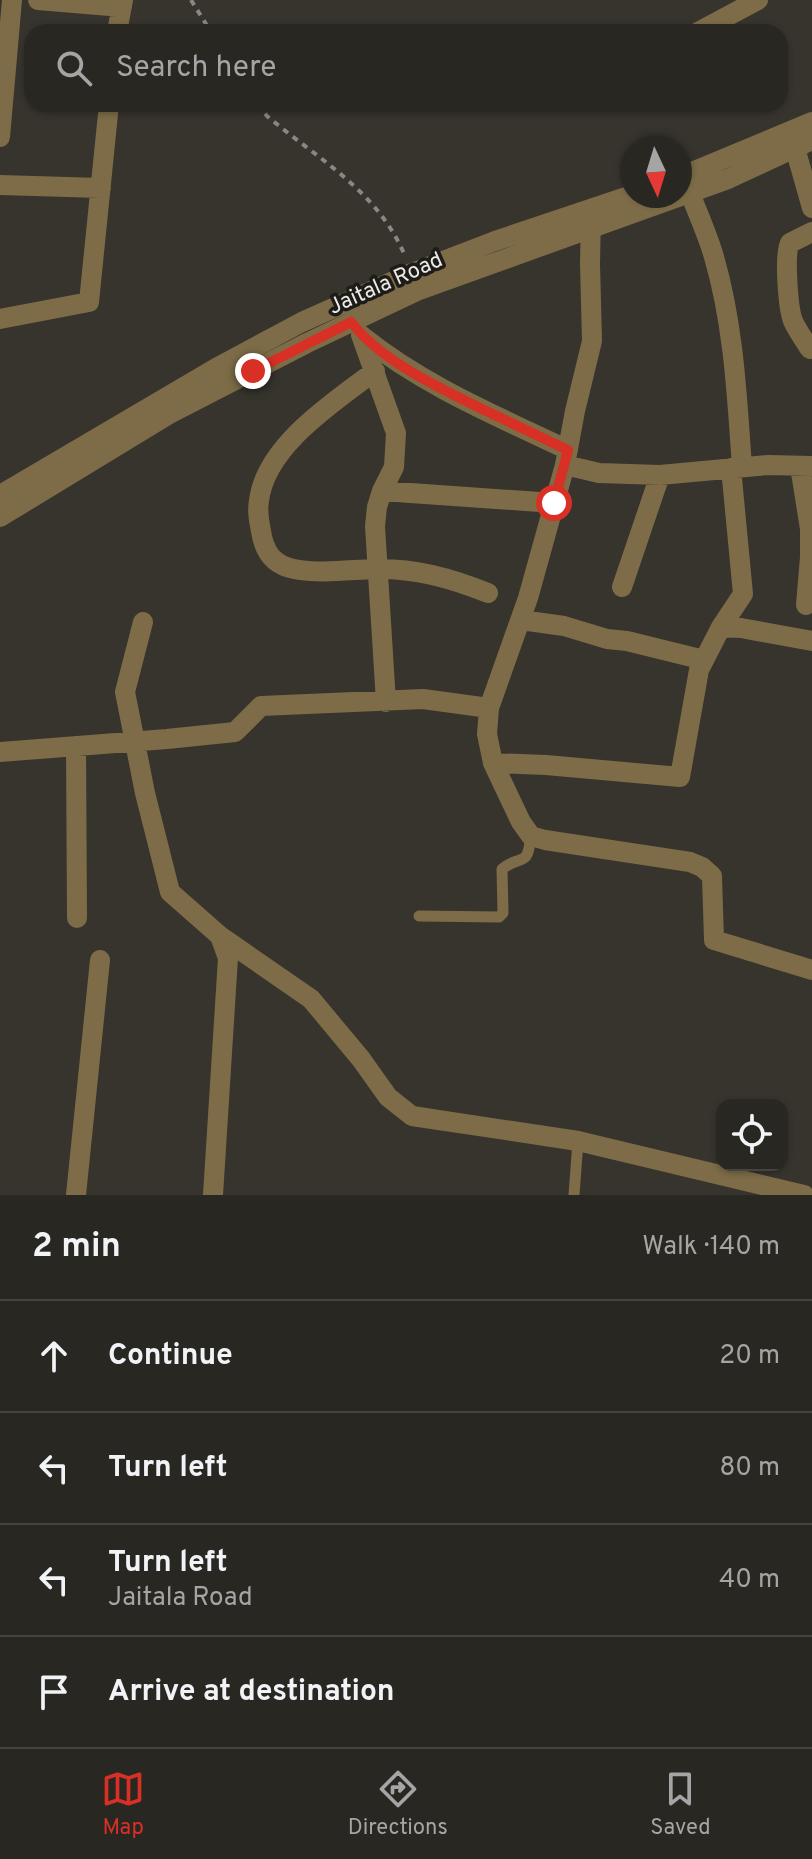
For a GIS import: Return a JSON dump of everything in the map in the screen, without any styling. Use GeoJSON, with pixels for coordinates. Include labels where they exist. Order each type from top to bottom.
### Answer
{"type":"FeatureCollection","features":[{"type":"Feature","properties":{"kind":"street"},"geometry":{"type":"LineString","coordinates":[[0,137],[12,0]]}},
{"type":"Feature","properties":{"kind":"street"},"geometry":{"type":"LineString","coordinates":[[39,0],[123,4],[119,24]]}},
{"type":"Feature","properties":{"kind":"street"},"geometry":{"type":"LineString","coordinates":[[713,24],[758,0]]}},
{"type":"Feature","properties":{"kind":"street"},"geometry":{"type":"LineString","coordinates":[[0,319],[89,302],[108,112]]}},
{"type":"Feature","properties":{"kind":"street","name":"Jaitala Road"},"geometry":{"type":"LineString","coordinates":[[692,182],[812,122]]}},
{"type":"Feature","properties":{"kind":"street"},"geometry":{"type":"LineString","coordinates":[[803,144],[812,208]]}},
{"type":"Feature","properties":{"kind":"street","name":"Jaitala Road"},"geometry":{"type":"LineString","coordinates":[[692,184],[728,179],[803,144]]}},
{"type":"Feature","properties":{"kind":"street"},"geometry":{"type":"LineString","coordinates":[[0,185],[101,188]]}},
{"type":"Feature","properties":{"kind":"street","name":"Jaitala Road"},"geometry":{"type":"LineString","coordinates":[[0,495],[302,322],[412,273],[495,241],[591,219],[620,202]]}},
{"type":"Feature","properties":{"kind":"street"},"geometry":{"type":"LineString","coordinates":[[493,763],[680,777],[699,670],[721,627],[743,594],[735,360],[714,256],[692,202]]}},
{"type":"Feature","properties":{"kind":"street","name":"Jaitala Road"},"geometry":{"type":"LineString","coordinates":[[0,517],[171,413],[356,328],[419,290],[621,208]]}},
{"type":"Feature","properties":{"kind":"street"},"geometry":{"type":"LineString","coordinates":[[591,219],[592,341],[554,503],[521,620],[489,708],[487,734],[493,763],[521,822],[531,836],[587,848],[690,862],[702,867],[712,876],[714,940],[812,970]]}},
{"type":"Feature","properties":{"kind":"street"},"geometry":{"type":"LineString","coordinates":[[810,349],[790,311],[786,253],[790,243],[812,232]]}},
{"type":"Feature","properties":{"kind":"street"},"geometry":{"type":"LineString","coordinates":[[356,328],[375,371],[396,433],[394,467],[382,491],[375,526],[386,702]]}},
{"type":"Feature","properties":{"kind":"street"},"geometry":{"type":"LineString","coordinates":[[356,328],[436,386],[599,473],[660,475],[768,465],[806,466],[810,529],[806,605]]}},
{"type":"Feature","properties":{"kind":"street"},"geometry":{"type":"LineString","coordinates":[[375,371],[310,420],[266,475],[258,510],[269,556],[279,564],[312,571],[413,570],[455,580],[488,593]]}},
{"type":"Feature","properties":{"kind":"street"},"geometry":{"type":"LineString","coordinates":[[622,587],[660,475]]}},
{"type":"Feature","properties":{"kind":"street"},"geometry":{"type":"LineString","coordinates":[[382,491],[554,503]]}},
{"type":"Feature","properties":{"kind":"street"},"geometry":{"type":"LineString","coordinates":[[521,620],[564,626],[607,639],[704,660]]}},
{"type":"Feature","properties":{"kind":"street"},"geometry":{"type":"LineString","coordinates":[[143,622],[125,692],[145,793],[170,892],[220,936],[311,999],[388,1097],[412,1116],[578,1141],[733,1183],[804,1195]]}},
{"type":"Feature","properties":{"kind":"street"},"geometry":{"type":"LineString","coordinates":[[721,627],[812,641]]}},
{"type":"Feature","properties":{"kind":"street"},"geometry":{"type":"LineString","coordinates":[[0,752],[235,732],[261,706],[423,699],[489,708]]}},
{"type":"Feature","properties":{"kind":"street"},"geometry":{"type":"LineString","coordinates":[[76,746],[77,918]]}},
{"type":"Feature","properties":{"kind":"street"},"geometry":{"type":"LineString","coordinates":[[213,1195],[228,958],[220,936]]}},
{"type":"Feature","properties":{"kind":"street"},"geometry":{"type":"LineString","coordinates":[[76,1195],[100,960]]}},
{"type":"Feature","properties":{"kind":"lane"},"geometry":{"type":"LineString","coordinates":[[419,916],[499,917],[503,913],[502,869],[525,860],[529,855],[531,836]]}},
{"type":"Feature","properties":{"kind":"lane"},"geometry":{"type":"LineString","coordinates":[[574,1195],[578,1141]]}},
{"type":"Feature","properties":{"kind":"path"},"geometry":{"type":"LineString","coordinates":[[191,0],[206,24]]}},
{"type":"Feature","properties":{"kind":"path"},"geometry":{"type":"LineString","coordinates":[[266,112],[355,185],[374,205],[396,236],[412,273]]}},
{"type":"Feature","properties":{"kind":"route"},"geometry":{"type":"LineString","coordinates":[[253,371],[351,322],[375,346],[436,386],[568,450],[554,503]]}}]}
